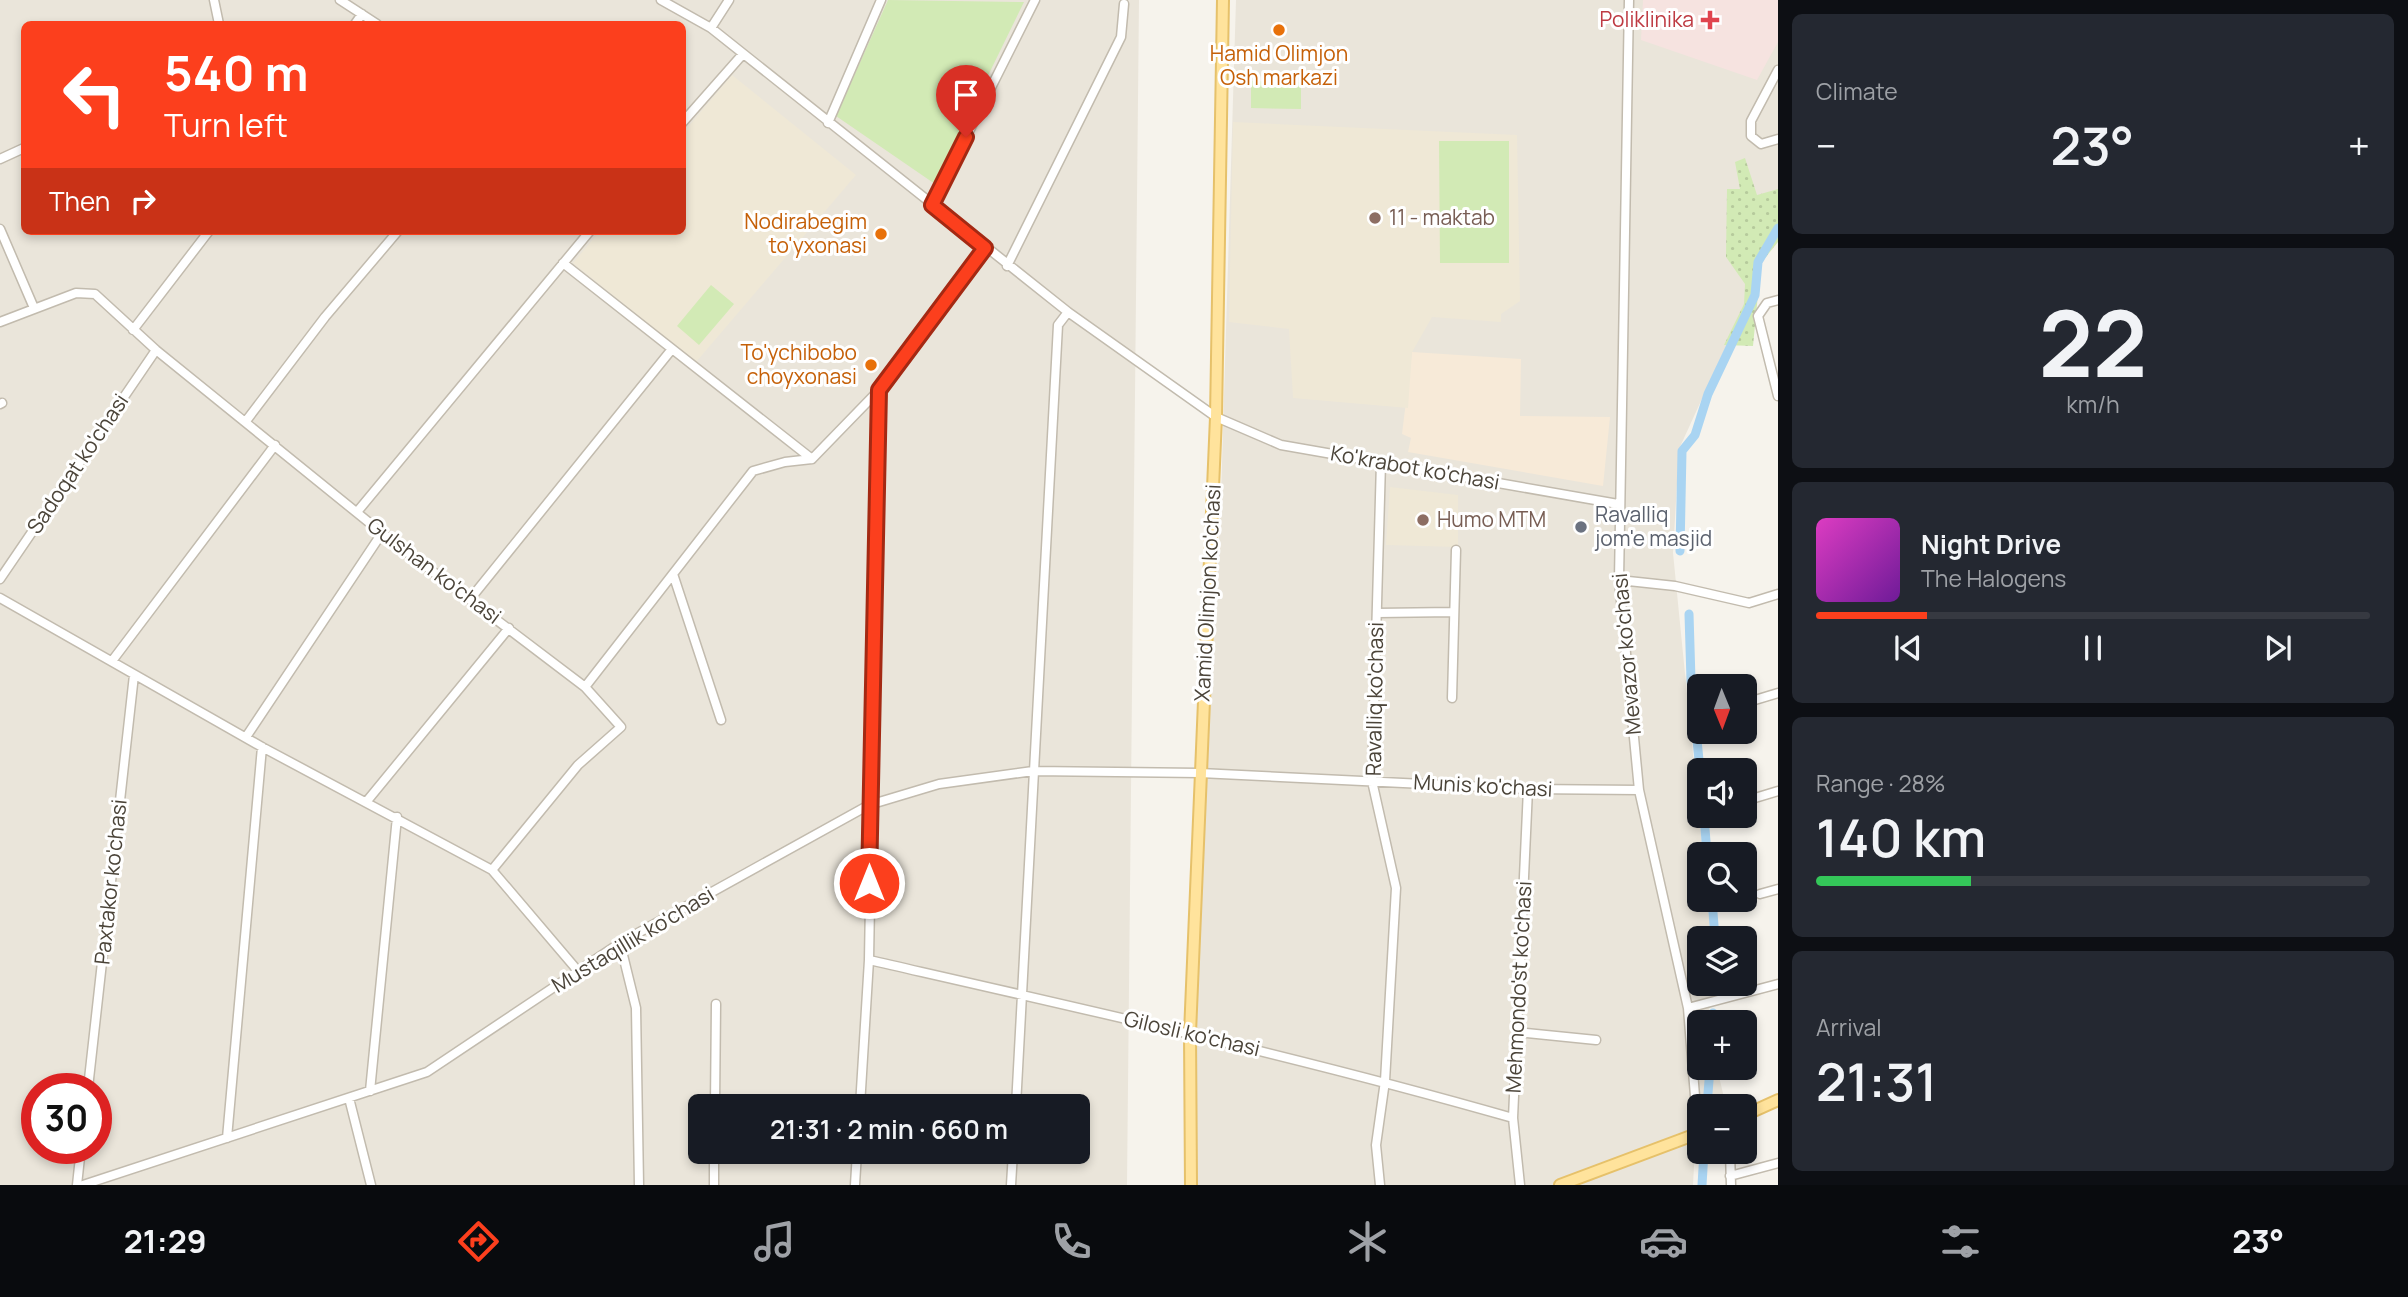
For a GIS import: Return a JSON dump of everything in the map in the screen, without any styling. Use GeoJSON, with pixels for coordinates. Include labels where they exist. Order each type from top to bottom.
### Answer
{"type":"FeatureCollection","features":[{"type":"Feature","properties":{"kind":"main road","name":"Xamid Olimjon ko'chasi"},"geometry":{"type":"LineString","coordinates":[[1191,1185],[1190,1032],[1216,417],[1223,0]]}},
{"type":"Feature","properties":{"kind":"main road"},"geometry":{"type":"LineString","coordinates":[[1757,1110],[1778,1100]]}},
{"type":"Feature","properties":{"kind":"main road"},"geometry":{"type":"LineString","coordinates":[[1560,1185],[1687,1137]]}},
{"type":"Feature","properties":{"kind":"street"},"geometry":{"type":"LineString","coordinates":[[214,0],[218,21]]}},
{"type":"Feature","properties":{"kind":"street"},"geometry":{"type":"LineString","coordinates":[[340,0],[372,21]]}},
{"type":"Feature","properties":{"kind":"street","name":"Ko'krabot ko'chasi"},"geometry":{"type":"LineString","coordinates":[[661,0],[711,28],[741,55],[1068,313],[1216,417],[1281,444],[1618,504]]}},
{"type":"Feature","properties":{"kind":"street"},"geometry":{"type":"LineString","coordinates":[[711,28],[729,0]]}},
{"type":"Feature","properties":{"kind":"street"},"geometry":{"type":"LineString","coordinates":[[828,123],[881,0]]}},
{"type":"Feature","properties":{"kind":"street"},"geometry":{"type":"LineString","coordinates":[[932,205],[1035,0]]}},
{"type":"Feature","properties":{"kind":"street","name":"Mevazor ko'chasi"},"geometry":{"type":"LineString","coordinates":[[1629,0],[1618,504],[1619,580],[1639,790],[1688,1008],[1696,1094]]}},
{"type":"Feature","properties":{"kind":"street"},"geometry":{"type":"LineString","coordinates":[[1007,266],[1121,37],[1124,4]]}},
{"type":"Feature","properties":{"kind":"street"},"geometry":{"type":"LineString","coordinates":[[357,21],[362,15]]}},
{"type":"Feature","properties":{"kind":"street"},"geometry":{"type":"LineString","coordinates":[[686,118],[741,55]]}},
{"type":"Feature","properties":{"kind":"street"},"geometry":{"type":"LineString","coordinates":[[1778,70],[1751,121],[1751,136],[1761,144],[1778,139]]}},
{"type":"Feature","properties":{"kind":"street"},"geometry":{"type":"LineString","coordinates":[[0,159],[21,149]]}},
{"type":"Feature","properties":{"kind":"street"},"geometry":{"type":"LineString","coordinates":[[0,229],[34,308],[0,322]]}},
{"type":"Feature","properties":{"kind":"street"},"geometry":{"type":"LineString","coordinates":[[133,330],[206,235]]}},
{"type":"Feature","properties":{"kind":"street"},"geometry":{"type":"LineString","coordinates":[[246,421],[325,317],[395,235]]}},
{"type":"Feature","properties":{"kind":"street"},"geometry":{"type":"LineString","coordinates":[[357,512],[587,235]]}},
{"type":"Feature","properties":{"kind":"street"},"geometry":{"type":"LineString","coordinates":[[584,688],[753,471],[785,462],[812,459],[879,390],[985,248]]}},
{"type":"Feature","properties":{"kind":"street"},"geometry":{"type":"LineString","coordinates":[[563,263],[812,459]]}},
{"type":"Feature","properties":{"kind":"street","name":"Gulshan ko'chasi"},"geometry":{"type":"LineString","coordinates":[[34,308],[76,293],[95,294],[156,350],[382,533],[471,598],[584,688],[621,727],[579,765],[492,870]]}},
{"type":"Feature","properties":{"kind":"street"},"geometry":{"type":"LineString","coordinates":[[1778,300],[1767,303],[1758,316],[1778,396]]}},
{"type":"Feature","properties":{"kind":"street"},"geometry":{"type":"LineString","coordinates":[[1017,1094],[1058,325],[1068,313]]}},
{"type":"Feature","properties":{"kind":"street"},"geometry":{"type":"LineString","coordinates":[[471,598],[672,349]]}},
{"type":"Feature","properties":{"kind":"street","name":"Sadoqat ko'chasi"},"geometry":{"type":"LineString","coordinates":[[0,579],[156,350]]}},
{"type":"Feature","properties":{"kind":"street"},"geometry":{"type":"LineString","coordinates":[[861,1094],[869,960],[869,806],[879,390]]}},
{"type":"Feature","properties":{"kind":"street"},"geometry":{"type":"LineString","coordinates":[[112,661],[275,445]]}},
{"type":"Feature","properties":{"kind":"street","name":"Ravalliq ko'chasi"},"geometry":{"type":"LineString","coordinates":[[1380,1185],[1376,1145],[1385,1082],[1396,888],[1372,780],[1381,462]]}},
{"type":"Feature","properties":{"kind":"street"},"geometry":{"type":"LineString","coordinates":[[246,737],[382,533]]}},
{"type":"Feature","properties":{"kind":"street"},"geometry":{"type":"LineString","coordinates":[[1452,698],[1456,550]]}},
{"type":"Feature","properties":{"kind":"street"},"geometry":{"type":"LineString","coordinates":[[673,574],[721,720]]}},
{"type":"Feature","properties":{"kind":"street"},"geometry":{"type":"LineString","coordinates":[[1619,580],[1675,586],[1749,603],[1778,594]]}},
{"type":"Feature","properties":{"kind":"street"},"geometry":{"type":"LineString","coordinates":[[0,598],[262,747],[492,870],[578,971]]}},
{"type":"Feature","properties":{"kind":"street"},"geometry":{"type":"LineString","coordinates":[[1377,613],[1454,612]]}},
{"type":"Feature","properties":{"kind":"street"},"geometry":{"type":"LineString","coordinates":[[367,801],[509,628]]}},
{"type":"Feature","properties":{"kind":"street","name":"Paxtakor ko'chasi"},"geometry":{"type":"LineString","coordinates":[[90,1073],[134,675]]}},
{"type":"Feature","properties":{"kind":"street"},"geometry":{"type":"LineString","coordinates":[[1757,699],[1778,693]]}},
{"type":"Feature","properties":{"kind":"street"},"geometry":{"type":"LineString","coordinates":[[227,1138],[262,747]]}},
{"type":"Feature","properties":{"kind":"street","name":"Mustaqillik ko'chasi"},"geometry":{"type":"LineString","coordinates":[[83,1185],[427,1072],[620,943],[869,806],[939,784],[1033,771],[1200,773]]}},
{"type":"Feature","properties":{"kind":"street","name":"Munis ko'chasi"},"geometry":{"type":"LineString","coordinates":[[1200,773],[1528,789],[1639,790]]}},
{"type":"Feature","properties":{"kind":"street","name":"Mehmondo'st ko'chasi"},"geometry":{"type":"LineString","coordinates":[[1520,1185],[1513,1118],[1528,789]]}},
{"type":"Feature","properties":{"kind":"street"},"geometry":{"type":"LineString","coordinates":[[1757,797],[1778,791]]}},
{"type":"Feature","properties":{"kind":"street"},"geometry":{"type":"LineString","coordinates":[[370,1091],[397,817]]}},
{"type":"Feature","properties":{"kind":"street"},"geometry":{"type":"LineString","coordinates":[[1760,894],[1778,889]]}},
{"type":"Feature","properties":{"kind":"street"},"geometry":{"type":"LineString","coordinates":[[620,943],[636,1008],[639,1185]]}},
{"type":"Feature","properties":{"kind":"street","name":"Gilosli ko'chasi"},"geometry":{"type":"LineString","coordinates":[[869,960],[1190,1032],[1513,1118]]}},
{"type":"Feature","properties":{"kind":"street"},"geometry":{"type":"LineString","coordinates":[[1688,1008],[1778,984]]}},
{"type":"Feature","properties":{"kind":"street"},"geometry":{"type":"LineString","coordinates":[[715,1094],[716,1004]]}},
{"type":"Feature","properties":{"kind":"street"},"geometry":{"type":"LineString","coordinates":[[1517,1032],[1596,1040]]}},
{"type":"Feature","properties":{"kind":"street"},"geometry":{"type":"LineString","coordinates":[[349,1098],[371,1185]]}},
{"type":"Feature","properties":{"kind":"street"},"geometry":{"type":"LineString","coordinates":[[1731,1180],[1778,1163]]}},
{"type":"Feature","properties":{"kind":"street"},"geometry":{"type":"LineString","coordinates":[[77,1185],[79,1164]]}},
{"type":"Feature","properties":{"kind":"street"},"geometry":{"type":"LineString","coordinates":[[714,1164],[714,1185]]}},
{"type":"Feature","properties":{"kind":"street"},"geometry":{"type":"LineString","coordinates":[[855,1185],[856,1164]]}},
{"type":"Feature","properties":{"kind":"street"},"geometry":{"type":"LineString","coordinates":[[1011,1185],[1012,1164]]}},
{"type":"Feature","properties":{"kind":"shaded area"},"geometry":{"type":"Polygon","coordinates":[[[0,0],[1139,0],[1127,1185],[0,1185],[0,0]]]}},
{"type":"Feature","properties":{"kind":"shaded area"},"geometry":{"type":"Polygon","coordinates":[[[1236,0],[1778,0],[1778,223],[1773,225],[1748,298],[1679,449],[1673,553],[1687,693],[1687,744],[1692,744],[1693,758],[1687,758],[1687,828],[1700,828],[1702,842],[1687,842],[1687,912],[1708,912],[1710,926],[1687,926],[1687,996],[1711,996],[1709,1010],[1687,1010],[1687,1080],[1720,1080],[1723,1094],[1687,1094],[1687,1164],[1694,1164],[1693,1185],[1197,1185],[1196,980],[1221,496],[1236,0]]]}},
{"type":"Feature","properties":{"kind":"shaded area","name":"Poliklinika"},"geometry":{"type":"Polygon","coordinates":[[[1643,0],[1778,0],[1778,42],[1757,80],[1641,40],[1643,0]]]}},
{"type":"Feature","properties":{"kind":"shaded area"},"geometry":{"type":"Polygon","coordinates":[[[732,75],[856,175],[696,362],[573,263],[597,235],[686,235],[686,129],[732,75]]]}},
{"type":"Feature","properties":{"kind":"shaded area","name":"11 - maktab"},"geometry":{"type":"Polygon","coordinates":[[[1233,122],[1517,135],[1520,301],[1501,314],[1501,322],[1432,317],[1412,352],[1408,408],[1293,398],[1289,329],[1229,322],[1233,122]]]}},
{"type":"Feature","properties":{"kind":"shaded area"},"geometry":{"type":"Polygon","coordinates":[[[1412,352],[1521,359],[1520,416],[1610,417],[1603,486],[1408,452],[1411,438],[1402,434],[1412,352]]]}},
{"type":"Feature","properties":{"kind":"shaded area","name":"Humo MTM"},"geometry":{"type":"Polygon","coordinates":[[[1390,487],[1458,495],[1458,547],[1386,545],[1390,487]]]}},
{"type":"Feature","properties":{"kind":"green space"},"geometry":{"type":"Polygon","coordinates":[[[888,0],[1024,2],[935,184],[836,116],[888,0]]]}},
{"type":"Feature","properties":{"kind":"green space"},"geometry":{"type":"Polygon","coordinates":[[[1251,81],[1301,82],[1301,109],[1251,108],[1251,81]]]}},
{"type":"Feature","properties":{"kind":"green space"},"geometry":{"type":"Polygon","coordinates":[[[1439,141],[1509,141],[1509,263],[1440,263],[1439,141]]]}},
{"type":"Feature","properties":{"kind":"green space"},"geometry":{"type":"Polygon","coordinates":[[[1745,158],[1757,195],[1778,189],[1778,242],[1761,263],[1753,346],[1724,345],[1744,304],[1745,284],[1726,257],[1727,189],[1740,189],[1735,162],[1745,158]]]}},
{"type":"Feature","properties":{"kind":"green space"},"geometry":{"type":"Polygon","coordinates":[[[711,285],[734,304],[699,345],[677,326],[711,285]]]}},
{"type":"Feature","properties":{"kind":"waterway"},"geometry":{"type":"LineString","coordinates":[[1680,551],[1682,451],[1695,435],[1708,394],[1755,295],[1758,262],[1778,228]]}},
{"type":"Feature","properties":{"kind":"waterway"},"geometry":{"type":"LineString","coordinates":[[1689,614],[1691,680],[1699,758]]}},
{"type":"Feature","properties":{"kind":"waterway"},"geometry":{"type":"LineString","coordinates":[[1705,828],[1706,842]]}},
{"type":"Feature","properties":{"kind":"waterway"},"geometry":{"type":"LineString","coordinates":[[1713,912],[1714,926]]}},
{"type":"Feature","properties":{"kind":"waterway"},"geometry":{"type":"LineString","coordinates":[[1708,1094],[1709,1080]]}},
{"type":"Feature","properties":{"kind":"waterway"},"geometry":{"type":"LineString","coordinates":[[1702,1185],[1703,1164]]}},
{"type":"Feature","properties":{"kind":"place","name":"Poliklinika"},"geometry":{"type":"Point","coordinates":[1710,20]}},
{"type":"Feature","properties":{"kind":"place","name":"Hamid Olimjon Osh markazi"},"geometry":{"type":"Point","coordinates":[1279,30]}},
{"type":"Feature","properties":{"kind":"place","name":"11 - maktab"},"geometry":{"type":"Point","coordinates":[1375,218]}},
{"type":"Feature","properties":{"kind":"place","name":"Nodirabegim to'yxonasi"},"geometry":{"type":"Point","coordinates":[881,234]}},
{"type":"Feature","properties":{"kind":"place","name":"To'ychibobo choyxonasi"},"geometry":{"type":"Point","coordinates":[871,365]}},
{"type":"Feature","properties":{"kind":"place","name":"Humo MTM"},"geometry":{"type":"Point","coordinates":[1423,520]}},
{"type":"Feature","properties":{"kind":"place","name":"Ravalliq jom'e masjid"},"geometry":{"type":"Point","coordinates":[1581,527]}},
{"type":"Feature","properties":{"kind":"route"},"geometry":{"type":"LineString","coordinates":[[869,883],[879,390],[985,248],[932,205],[966,137]]}}]}
